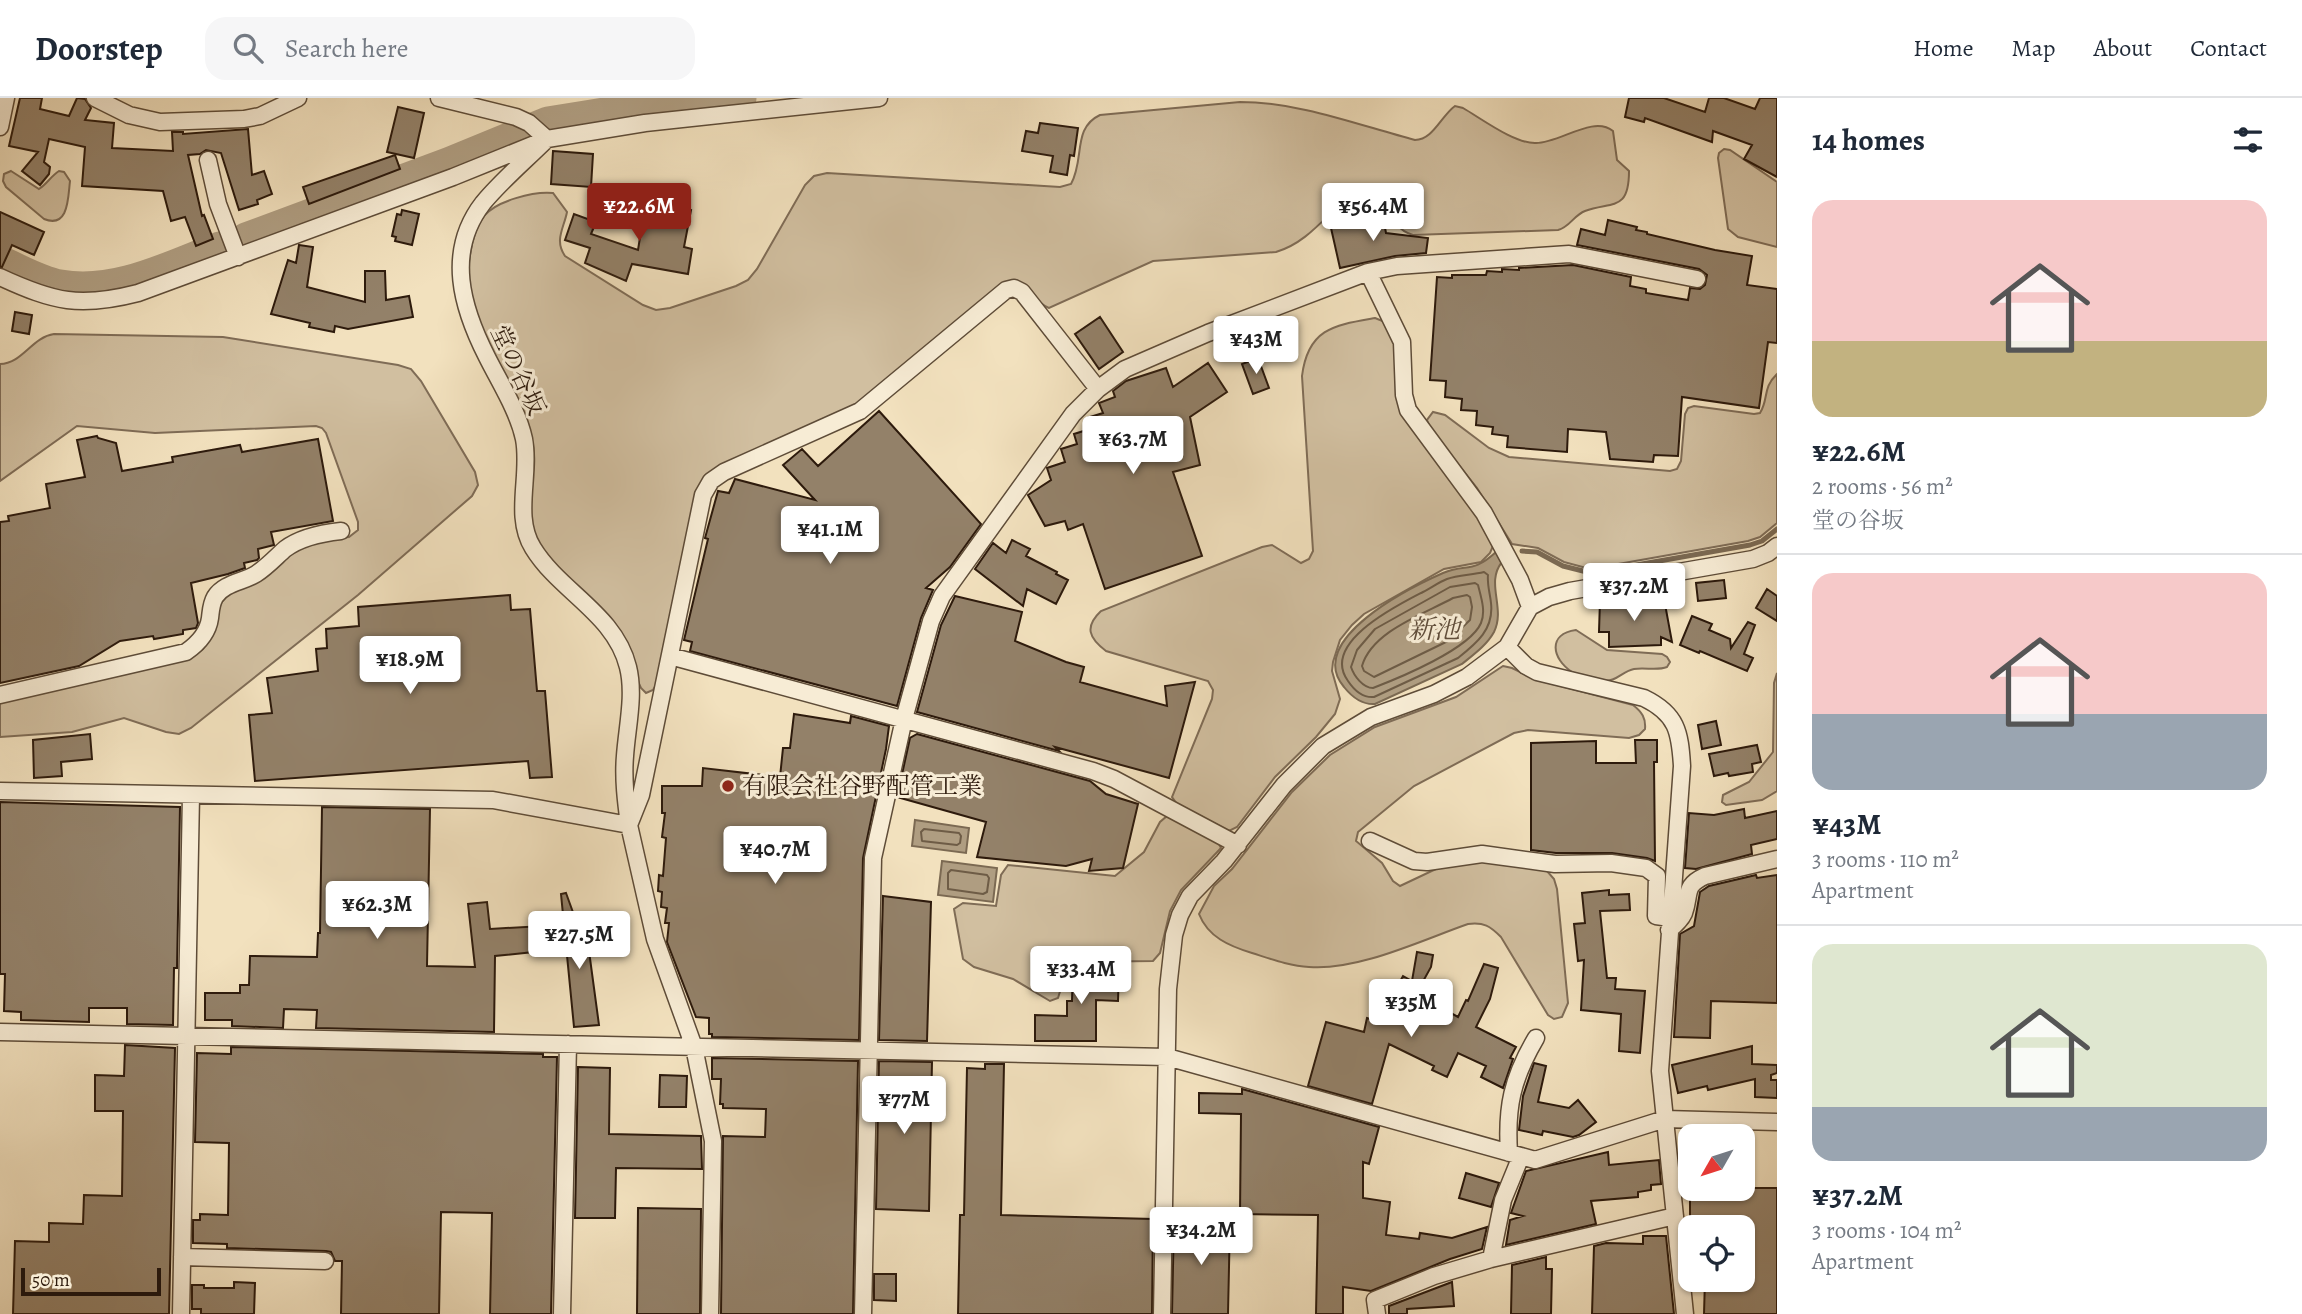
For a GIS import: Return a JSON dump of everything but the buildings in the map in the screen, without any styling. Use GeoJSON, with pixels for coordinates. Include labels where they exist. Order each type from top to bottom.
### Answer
{"type":"FeatureCollection","features":[{"type":"Feature","properties":{"kind":"street"},"geometry":{"type":"LineString","coordinates":[[0,127],[6,98]]}},
{"type":"Feature","properties":{"kind":"street"},"geometry":{"type":"LineString","coordinates":[[95,98],[129,115],[160,121],[244,119],[260,116],[298,98]]}},
{"type":"Feature","properties":{"kind":"street"},"geometry":{"type":"LineString","coordinates":[[439,98],[516,117],[539,132]]}},
{"type":"Feature","properties":{"kind":"street"},"geometry":{"type":"LineString","coordinates":[[0,277],[56,299],[93,302],[138,293],[453,177],[539,132],[879,98]]}},
{"type":"Feature","properties":{"kind":"street","name":"堂の谷坂"},"geometry":{"type":"LineString","coordinates":[[539,132],[473,219],[461,255],[461,293],[474,331],[524,437],[528,464],[523,510],[531,547],[607,625],[628,666],[632,688],[625,760],[629,825],[654,939],[694,1047],[713,1141],[710,1314]]}},
{"type":"Feature","properties":{"kind":"street"},"geometry":{"type":"LineString","coordinates":[[208,160],[218,204],[238,257]]}},
{"type":"Feature","properties":{"kind":"street"},"geometry":{"type":"LineString","coordinates":[[863,1314],[873,858],[904,719],[930,621],[942,596],[1073,414],[1098,389],[1125,369],[1208,333],[1368,272],[1397,266],[1569,254],[1697,279]]}},
{"type":"Feature","properties":{"kind":"street"},"geometry":{"type":"LineString","coordinates":[[1368,272],[1402,342],[1404,395],[1408,410],[1478,503],[1520,580],[1530,607]]}},
{"type":"Feature","properties":{"kind":"street"},"geometry":{"type":"LineString","coordinates":[[0,791],[493,800],[629,825],[641,795],[703,495],[711,481],[724,472],[860,411],[1006,290],[1014,288],[1022,292],[1098,389]]}},
{"type":"Feature","properties":{"kind":"street"},"geometry":{"type":"LineString","coordinates":[[0,695],[187,652],[198,644],[206,633],[215,596],[223,588],[257,573],[288,547],[300,541],[341,531]]}},
{"type":"Feature","properties":{"kind":"street"},"geometry":{"type":"LineString","coordinates":[[1162,1314],[1171,956],[1180,915],[1190,896],[1238,845],[1284,785],[1323,746],[1370,717],[1451,687],[1507,647],[1530,607],[1549,597],[1570,591],[1753,559],[1777,547]]}},
{"type":"Feature","properties":{"kind":"street"},"geometry":{"type":"LineString","coordinates":[[1507,647],[1536,672],[1644,698],[1668,714],[1681,740],[1682,766],[1660,1071],[1685,1314]]}},
{"type":"Feature","properties":{"kind":"street"},"geometry":{"type":"LineString","coordinates":[[670,656],[1093,771],[1114,779],[1238,845]]}},
{"type":"Feature","properties":{"kind":"street"},"geometry":{"type":"LineString","coordinates":[[181,1314],[191,794]]}},
{"type":"Feature","properties":{"kind":"street"},"geometry":{"type":"LineString","coordinates":[[1370,841],[1407,858],[1427,862],[1482,854],[1555,864],[1611,863],[1646,869],[1657,876],[1656,916],[1670,924]]}},
{"type":"Feature","properties":{"kind":"street"},"geometry":{"type":"LineString","coordinates":[[1670,924],[1684,912],[1689,888],[1695,881],[1716,873],[1777,859]]}},
{"type":"Feature","properties":{"kind":"street"},"geometry":{"type":"LineString","coordinates":[[0,1032],[1167,1057],[1535,1160],[1665,1119],[1777,1122]]}},
{"type":"Feature","properties":{"kind":"street"},"geometry":{"type":"LineString","coordinates":[[1490,1259],[1515,1155],[1507,1120],[1511,1097],[1526,1055],[1536,1038]]}},
{"type":"Feature","properties":{"kind":"street"},"geometry":{"type":"LineString","coordinates":[[562,1314],[568,1044]]}},
{"type":"Feature","properties":{"kind":"street"},"geometry":{"type":"LineString","coordinates":[[1377,1314],[1375,1300],[1434,1276],[1490,1259],[1675,1216]]}},
{"type":"Feature","properties":{"kind":"street"},"geometry":{"type":"LineString","coordinates":[[182,1257],[325,1261]]}},
{"type":"Feature","properties":{"kind":"shaded area"},"geometry":{"type":"Polygon","coordinates":[[[1240,102],[1306,110],[1415,140],[1432,132],[1455,106],[1518,140],[1528,142],[1545,142],[1586,128],[1605,127],[1613,131],[1617,160],[1629,171],[1626,193],[1617,203],[1585,211],[1558,230],[1413,235],[1398,225],[1383,195],[1366,184],[1343,201],[1312,231],[1289,247],[1276,252],[1153,261],[1049,308],[1016,280],[1003,284],[856,405],[706,477],[656,685],[646,693],[641,688],[618,628],[553,565],[538,544],[533,531],[530,503],[534,461],[530,434],[488,347],[472,303],[470,255],[474,235],[484,216],[497,206],[516,198],[553,193],[567,212],[560,239],[565,256],[643,305],[656,310],[670,308],[748,280],[805,185],[814,176],[827,173],[1060,187],[1071,184],[1078,164],[1082,136],[1091,121],[1100,115],[1240,102]]]}},
{"type":"Feature","properties":{"kind":"shaded area"},"geometry":{"type":"Polygon","coordinates":[[[1724,149],[1730,150],[1777,182],[1777,247],[1738,237],[1728,229],[1718,158],[1724,149]]]}},
{"type":"Feature","properties":{"kind":"shaded area"},"geometry":{"type":"Polygon","coordinates":[[[11,171],[39,189],[59,171],[64,172],[70,181],[63,216],[52,221],[44,219],[6,187],[4,174],[11,171]]]}},
{"type":"Feature","properties":{"kind":"shaded area"},"geometry":{"type":"Polygon","coordinates":[[[1375,318],[1385,322],[1395,344],[1396,396],[1472,507],[1493,546],[1481,562],[1444,569],[1364,614],[1352,625],[1340,640],[1333,662],[1332,671],[1340,699],[1335,714],[1316,737],[1275,777],[1237,827],[1229,831],[1177,804],[1172,797],[1212,699],[1213,690],[1208,681],[1106,651],[1092,637],[1092,622],[1101,611],[1262,547],[1272,545],[1301,563],[1309,559],[1313,551],[1302,376],[1305,360],[1317,338],[1326,332],[1348,323],[1375,318]]]}},
{"type":"Feature","properties":{"kind":"shaded area"},"geometry":{"type":"Polygon","coordinates":[[[54,334],[223,337],[411,369],[421,381],[475,472],[478,485],[472,496],[358,595],[191,728],[179,734],[124,718],[72,732],[0,737],[0,702],[190,658],[203,649],[212,636],[218,608],[227,594],[303,547],[328,539],[349,537],[358,530],[358,522],[326,433],[316,426],[155,433],[77,426],[0,481],[0,364],[15,360],[39,340],[54,334]]]}},
{"type":"Feature","properties":{"kind":"shaded area"},"geometry":{"type":"Polygon","coordinates":[[[1777,374],[1777,523],[1760,537],[1748,541],[1590,569],[1564,562],[1538,548],[1512,544],[1477,488],[1431,430],[1427,420],[1433,412],[1445,415],[1489,448],[1509,457],[1670,471],[1677,469],[1681,461],[1685,414],[1688,408],[1694,406],[1760,413],[1769,384],[1777,374]]]}},
{"type":"Feature","properties":{"kind":"shaded area"},"geometry":{"type":"Polygon","coordinates":[[[1576,630],[1607,650],[1662,654],[1670,662],[1667,667],[1634,669],[1608,681],[1583,677],[1565,667],[1556,648],[1560,636],[1576,630]]]}},
{"type":"Feature","properties":{"kind":"shaded area"},"geometry":{"type":"Polygon","coordinates":[[[1503,666],[1534,679],[1633,705],[1643,716],[1645,729],[1639,735],[1629,738],[1528,730],[1514,733],[1414,786],[1358,832],[1356,841],[1382,863],[1393,881],[1400,886],[1438,868],[1482,859],[1547,871],[1554,879],[1557,889],[1568,1003],[1562,1017],[1554,1019],[1548,1015],[1501,937],[1483,924],[1468,924],[1390,953],[1328,967],[1288,964],[1266,958],[1227,944],[1208,929],[1199,914],[1214,886],[1232,869],[1292,792],[1330,755],[1375,727],[1456,697],[1503,666]]]}},
{"type":"Feature","properties":{"kind":"shaded area"},"geometry":{"type":"Polygon","coordinates":[[[1777,673],[1777,791],[1762,800],[1726,805],[1722,802],[1723,795],[1749,782],[1773,752],[1774,683],[1777,673]]]}},
{"type":"Feature","properties":{"kind":"shaded area"},"geometry":{"type":"Polygon","coordinates":[[[1167,816],[1218,842],[1221,848],[1181,890],[1170,911],[1160,953],[1153,961],[1074,962],[1067,969],[1058,998],[1050,1001],[1013,979],[974,967],[963,959],[954,909],[963,903],[996,906],[1001,875],[1008,865],[1115,876],[1144,852],[1160,822],[1167,816]]]}},
{"type":"Feature","properties":{"kind":"water","name":"新池"},"geometry":{"type":"Polygon","coordinates":[[[1496,552],[1502,562],[1495,578],[1497,623],[1491,637],[1480,650],[1462,664],[1375,704],[1362,702],[1347,691],[1335,669],[1338,651],[1349,634],[1366,618],[1408,590],[1451,570],[1475,566],[1496,552]]]}},
{"type":"Feature","properties":{"kind":"water"},"geometry":{"type":"Polygon","coordinates":[[[915,820],[969,828],[966,853],[912,846],[915,820]]]}},
{"type":"Feature","properties":{"kind":"water"},"geometry":{"type":"Polygon","coordinates":[[[942,861],[997,868],[993,902],[938,895],[942,861]]]}},
{"type":"Feature","properties":{"kind":"waterway"},"geometry":{"type":"LineString","coordinates":[[246,239],[448,164],[548,123],[740,98]]}},
{"type":"Feature","properties":{"kind":"waterway"},"geometry":{"type":"LineString","coordinates":[[0,262],[60,286],[101,287],[142,278],[220,248]]}},
{"type":"Feature","properties":{"kind":"waterway"},"geometry":{"type":"LineString","coordinates":[[1522,551],[1537,552],[1563,566],[1591,573],[1750,545],[1762,541],[1777,529]]}},
{"type":"Feature","properties":{"kind":"place","name":"有限会社谷野配管工業"},"geometry":{"type":"Point","coordinates":[728,786]}}]}
